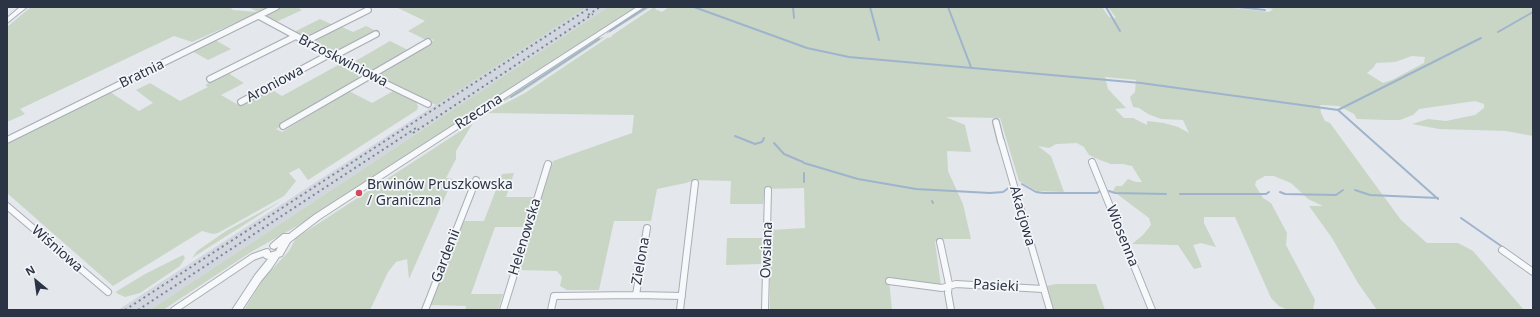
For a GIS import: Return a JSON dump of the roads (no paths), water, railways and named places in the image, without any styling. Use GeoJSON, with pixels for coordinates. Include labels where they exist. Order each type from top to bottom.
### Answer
{"type":"FeatureCollection","features":[{"type":"Feature","properties":{"kind":"street"},"geometry":{"type":"LineString","coordinates":[[7,21],[24,7]]}},
{"type":"Feature","properties":{"kind":"street","name":"Bratnia"},"geometry":{"type":"LineString","coordinates":[[7,140],[276,7]]}},
{"type":"Feature","properties":{"kind":"street","name":"Rzeczna"},"geometry":{"type":"LineString","coordinates":[[237,310],[262,272],[268,267],[274,251],[317,217],[641,7]]}},
{"type":"Feature","properties":{"kind":"street"},"geometry":{"type":"LineString","coordinates":[[306,41],[368,10]]}},
{"type":"Feature","properties":{"kind":"street"},"geometry":{"type":"LineString","coordinates":[[7,15],[14,15]]}},
{"type":"Feature","properties":{"kind":"street","name":"Brzoskwiniowa"},"geometry":{"type":"LineString","coordinates":[[259,16],[370,76],[428,104]]}},
{"type":"Feature","properties":{"kind":"street","name":"Aroniowa"},"geometry":{"type":"LineString","coordinates":[[240,102],[376,34]]}},
{"type":"Feature","properties":{"kind":"street"},"geometry":{"type":"LineString","coordinates":[[210,79],[296,36]]}},
{"type":"Feature","properties":{"kind":"street"},"geometry":{"type":"LineString","coordinates":[[283,126],[428,42]]}},
{"type":"Feature","properties":{"kind":"street","name":"Akacjowa"},"geometry":{"type":"LineString","coordinates":[[996,122],[1016,198],[1050,310]]}},
{"type":"Feature","properties":{"kind":"street","name":"Wiosenna"},"geometry":{"type":"LineString","coordinates":[[1092,162],[1152,310]]}},
{"type":"Feature","properties":{"kind":"street","name":"Helenowska"},"geometry":{"type":"LineString","coordinates":[[503,310],[548,164]]}},
{"type":"Feature","properties":{"kind":"street","name":"Gardenii"},"geometry":{"type":"LineString","coordinates":[[425,310],[476,180]]}},
{"type":"Feature","properties":{"kind":"street"},"geometry":{"type":"LineString","coordinates":[[680,310],[695,183]]}},
{"type":"Feature","properties":{"kind":"street","name":"Owsiana"},"geometry":{"type":"LineString","coordinates":[[765,310],[768,190]]}},
{"type":"Feature","properties":{"kind":"street","name":"Wiśniowa"},"geometry":{"type":"LineString","coordinates":[[7,206],[108,292]]}},
{"type":"Feature","properties":{"kind":"street","name":"Zielona"},"geometry":{"type":"LineString","coordinates":[[647,228],[636,295],[682,296]]}},
{"type":"Feature","properties":{"kind":"street"},"geometry":{"type":"LineString","coordinates":[[940,242],[949,287],[948,293],[951,310]]}},
{"type":"Feature","properties":{"kind":"street"},"geometry":{"type":"LineString","coordinates":[[1502,250],[1533,272]]}},
{"type":"Feature","properties":{"kind":"street"},"geometry":{"type":"LineString","coordinates":[[174,310],[253,257],[274,251]]}},
{"type":"Feature","properties":{"kind":"street","name":"Pasieki"},"geometry":{"type":"LineString","coordinates":[[889,281],[942,288],[958,284],[1043,289]]}},
{"type":"Feature","properties":{"kind":"street"},"geometry":{"type":"LineString","coordinates":[[551,310],[554,296],[636,295]]}},
{"type":"Feature","properties":{"kind":"waterway"},"geometry":{"type":"LineString","coordinates":[[610,31],[647,7]]}},
{"type":"Feature","properties":{"kind":"waterway"},"geometry":{"type":"LineString","coordinates":[[694,7],[807,48],[849,57],[1141,83],[1338,110]]}},
{"type":"Feature","properties":{"kind":"waterway"},"geometry":{"type":"LineString","coordinates":[[793,7],[794,18]]}},
{"type":"Feature","properties":{"kind":"waterway"},"geometry":{"type":"LineString","coordinates":[[870,7],[879,40]]}},
{"type":"Feature","properties":{"kind":"waterway"},"geometry":{"type":"LineString","coordinates":[[948,7],[971,67]]}},
{"type":"Feature","properties":{"kind":"waterway"},"geometry":{"type":"LineString","coordinates":[[1106,7],[1120,31]]}},
{"type":"Feature","properties":{"kind":"waterway"},"geometry":{"type":"LineString","coordinates":[[1238,7],[1265,10]]}},
{"type":"Feature","properties":{"kind":"waterway"},"geometry":{"type":"LineString","coordinates":[[1498,32],[1533,12]]}},
{"type":"Feature","properties":{"kind":"waterway"},"geometry":{"type":"LineString","coordinates":[[1338,110],[1481,38]]}},
{"type":"Feature","properties":{"kind":"waterway"},"geometry":{"type":"LineString","coordinates":[[511,97],[599,39]]}},
{"type":"Feature","properties":{"kind":"waterway"},"geometry":{"type":"LineString","coordinates":[[1338,110],[1437,198]]}},
{"type":"Feature","properties":{"kind":"waterway"},"geometry":{"type":"LineString","coordinates":[[735,136],[755,144],[762,142],[764,138]]}},
{"type":"Feature","properties":{"kind":"waterway"},"geometry":{"type":"LineString","coordinates":[[774,143],[784,154],[803,162]]}},
{"type":"Feature","properties":{"kind":"waterway"},"geometry":{"type":"LineString","coordinates":[[804,163],[858,179],[916,189],[990,193],[1003,192],[1010,187]]}},
{"type":"Feature","properties":{"kind":"waterway"},"geometry":{"type":"LineString","coordinates":[[804,173],[804,182]]}},
{"type":"Feature","properties":{"kind":"waterway"},"geometry":{"type":"LineString","coordinates":[[1022,184],[1036,192],[1043,193],[1097,193],[1100,191]]}},
{"type":"Feature","properties":{"kind":"waterway"},"geometry":{"type":"LineString","coordinates":[[1280,192],[1285,194],[1336,195],[1343,190]]}},
{"type":"Feature","properties":{"kind":"waterway"},"geometry":{"type":"LineString","coordinates":[[1355,190],[1370,195],[1437,198]]}},
{"type":"Feature","properties":{"kind":"waterway"},"geometry":{"type":"LineString","coordinates":[[1109,191],[1115,193],[1166,194]]}},
{"type":"Feature","properties":{"kind":"waterway"},"geometry":{"type":"LineString","coordinates":[[1180,194],[1266,194],[1269,192]]}},
{"type":"Feature","properties":{"kind":"waterway"},"geometry":{"type":"LineString","coordinates":[[1461,218],[1504,248]]}},
{"type":"Feature","properties":{"kind":"railway"},"geometry":{"type":"LineString","coordinates":[[125,310],[591,7]]}},
{"type":"Feature","properties":{"kind":"railway"},"geometry":{"type":"LineString","coordinates":[[588,15],[600,7]]}},
{"type":"Feature","properties":{"kind":"railway"},"geometry":{"type":"LineString","coordinates":[[413,133],[593,14]]}},
{"type":"Feature","properties":{"kind":"railway"},"geometry":{"type":"LineString","coordinates":[[138,310],[416,128]]}},
{"type":"Feature","properties":{"kind":"place","name":"Brwinów Pruszkowska / Graniczna"},"geometry":{"type":"Point","coordinates":[359,193]}}]}
